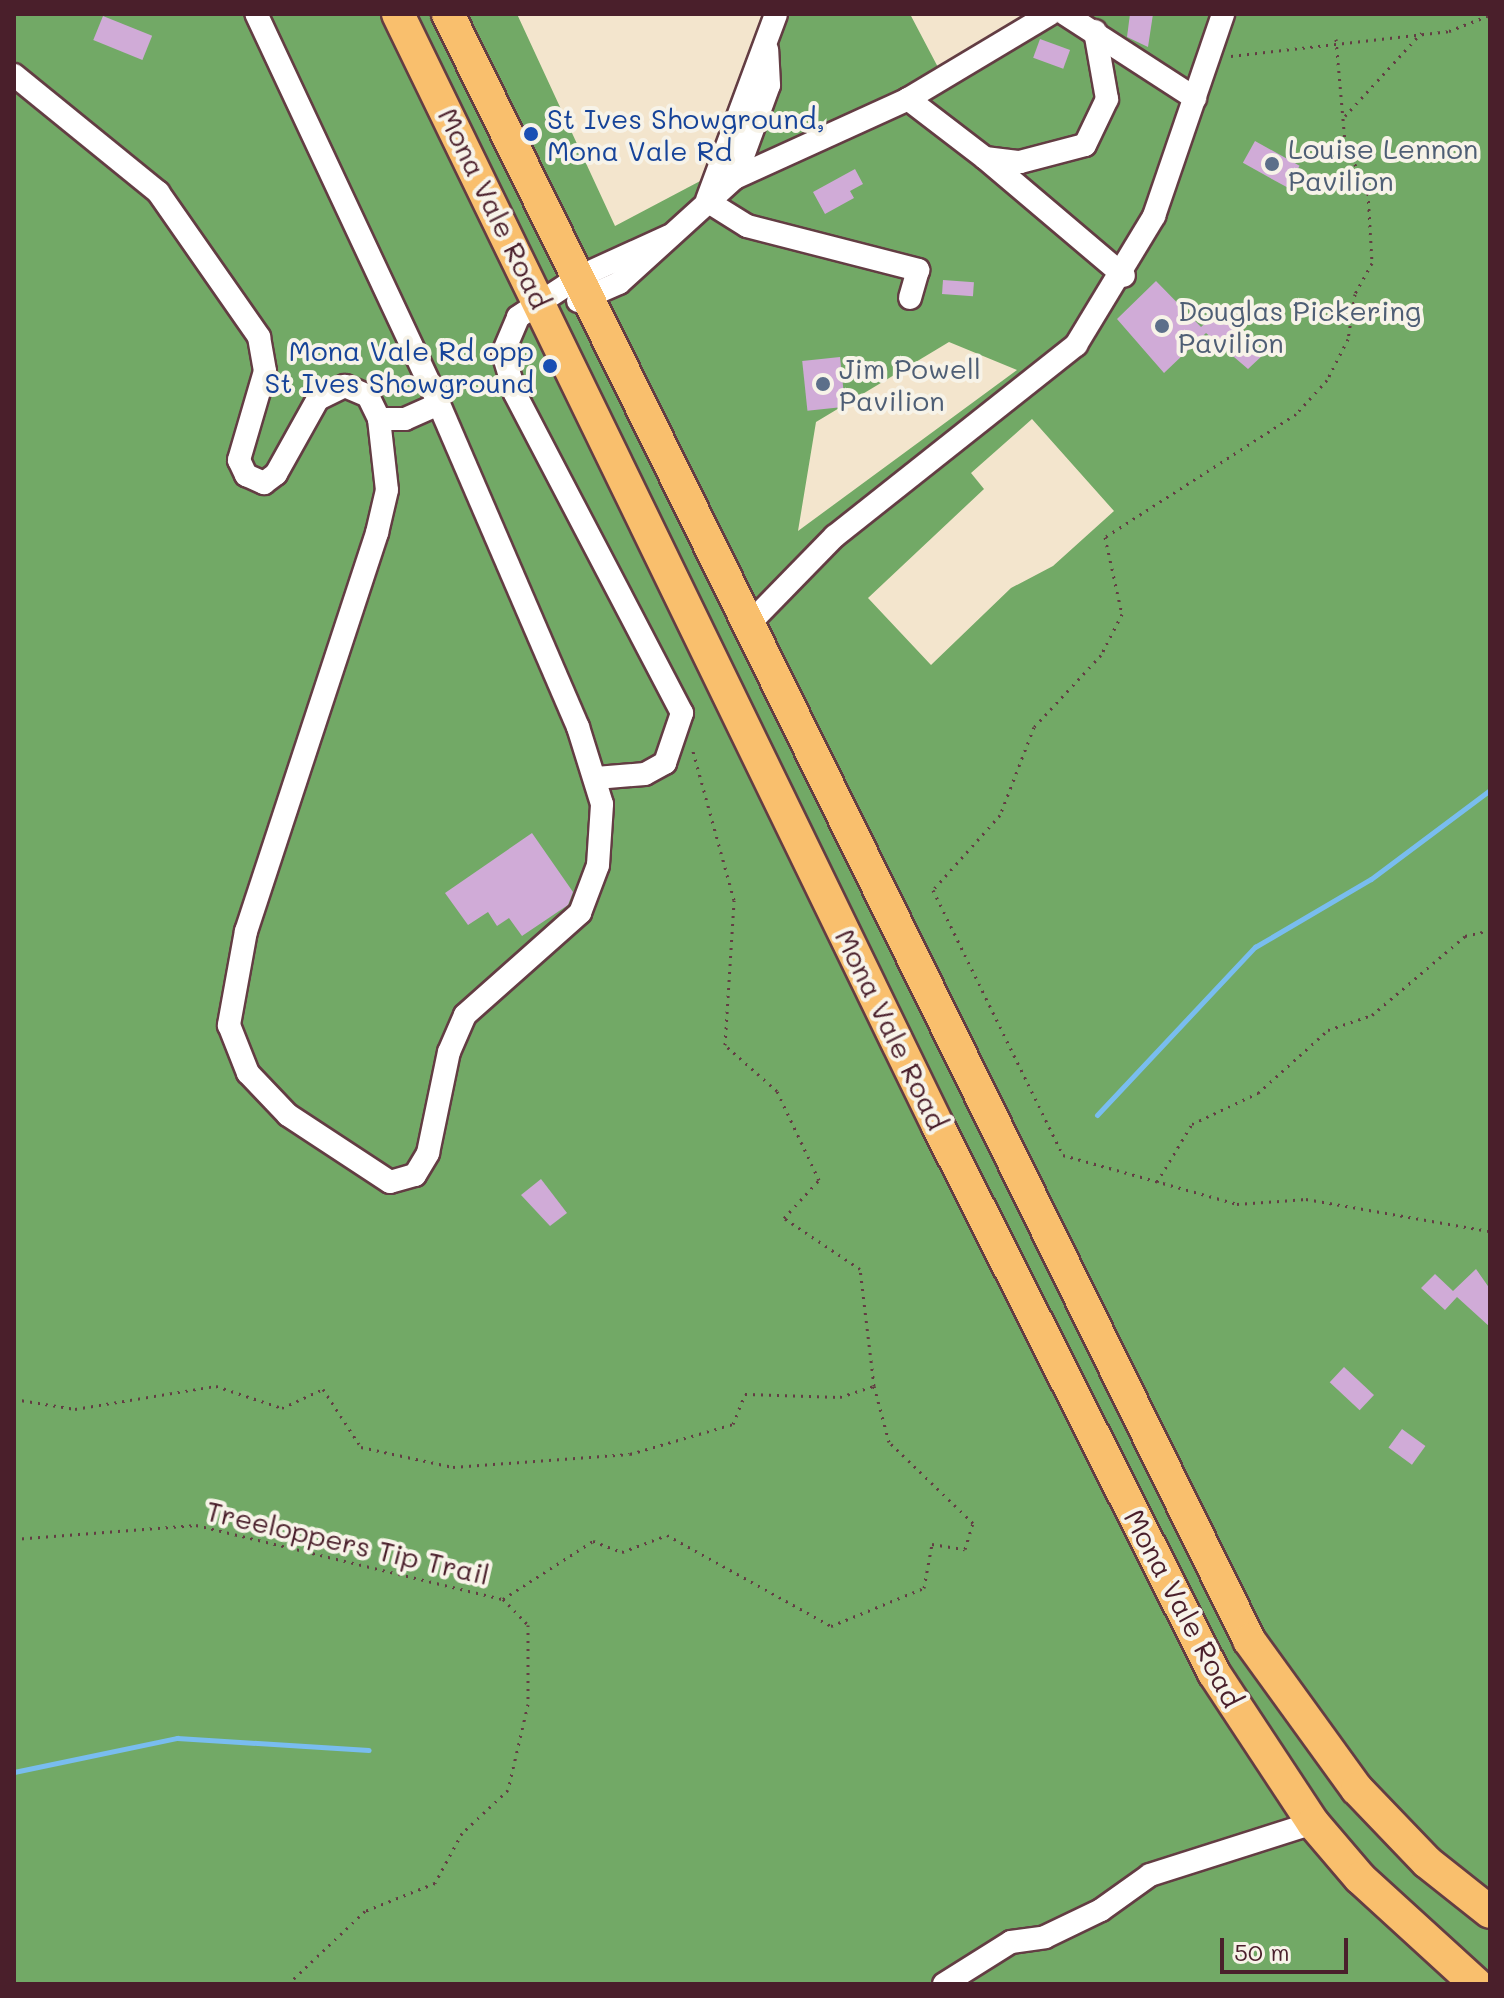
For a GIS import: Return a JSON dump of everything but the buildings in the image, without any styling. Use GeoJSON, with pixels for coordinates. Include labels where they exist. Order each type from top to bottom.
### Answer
{"type":"FeatureCollection","features":[{"type":"Feature","properties":{"kind":"highway","name":"Mona Vale Road"},"geometry":{"type":"LineString","coordinates":[[398,14],[542,302],[938,1126],[1214,1673],[1313,1823],[1360,1878],[1476,1984]]}},
{"type":"Feature","properties":{"kind":"highway","name":"Mona Vale Road"},"geometry":{"type":"LineString","coordinates":[[448,14],[1249,1640],[1357,1789],[1427,1862],[1490,1912]]}},
{"type":"Feature","properties":{"kind":"street"},"geometry":{"type":"LineString","coordinates":[[14,75],[158,192],[259,337],[265,371],[239,460],[246,475],[264,483],[276,474],[318,399],[345,386],[368,396],[379,419],[387,490],[377,533],[232,981],[229,1025],[248,1073],[288,1115],[390,1182],[415,1175],[465,1015],[580,913],[591,890],[601,842],[596,778],[439,404],[256,14]]}},
{"type":"Feature","properties":{"kind":"street"},"geometry":{"type":"LineString","coordinates":[[707,201],[776,14]]}},
{"type":"Feature","properties":{"kind":"street"},"geometry":{"type":"LineString","coordinates":[[596,778],[645,774],[665,763],[682,713],[515,393],[503,353],[508,330],[542,302],[584,288],[669,236],[735,178],[908,99],[1050,14]]}},
{"type":"Feature","properties":{"kind":"street"},"geometry":{"type":"LineString","coordinates":[[1065,14],[1195,98]]}},
{"type":"Feature","properties":{"kind":"street"},"geometry":{"type":"LineString","coordinates":[[748,625],[835,536],[1060,362],[1124,276],[1164,193],[1223,14]]}},
{"type":"Feature","properties":{"kind":"street"},"geometry":{"type":"LineString","coordinates":[[985,158],[1020,162],[1085,145],[1107,99],[1095,31]]}},
{"type":"Feature","properties":{"kind":"street"},"geometry":{"type":"LineString","coordinates":[[735,178],[769,85],[767,37]]}},
{"type":"Feature","properties":{"kind":"street"},"geometry":{"type":"LineString","coordinates":[[908,99],[985,158],[1124,276]]}},
{"type":"Feature","properties":{"kind":"street"},"geometry":{"type":"LineString","coordinates":[[707,201],[747,226],[918,270],[910,298]]}},
{"type":"Feature","properties":{"kind":"street"},"geometry":{"type":"LineString","coordinates":[[379,419],[405,419],[439,404]]}},
{"type":"Feature","properties":{"kind":"street"},"geometry":{"type":"LineString","coordinates":[[944,1984],[1011,1942],[1045,1937],[1101,1910],[1150,1875],[1313,1823]]}},
{"type":"Feature","properties":{"kind":"path"},"geometry":{"type":"LineString","coordinates":[[1210,59],[1336,39],[1421,33],[1490,15]]}},
{"type":"Feature","properties":{"kind":"path"},"geometry":{"type":"LineString","coordinates":[[1345,116],[1421,33]]}},
{"type":"Feature","properties":{"kind":"path"},"geometry":{"type":"LineString","coordinates":[[1336,39],[1345,142],[1368,193],[1372,263],[1355,294],[1348,339],[1327,380],[1296,414],[1105,537],[1122,614],[1101,655],[1034,727],[1000,815],[933,890],[1063,1155],[1237,1204],[1306,1199],[1490,1231]]}},
{"type":"Feature","properties":{"kind":"path"},"geometry":{"type":"LineString","coordinates":[[503,1599],[593,1541],[622,1552],[667,1535],[831,1626],[924,1588],[932,1544],[965,1549],[973,1523],[889,1442],[874,1386],[860,1269],[784,1218],[819,1180],[777,1091],[725,1045],[734,900],[682,713]]}},
{"type":"Feature","properties":{"kind":"path"},"geometry":{"type":"LineString","coordinates":[[1157,1182],[1192,1124],[1258,1093],[1328,1030],[1372,1015],[1465,936],[1490,930]]}},
{"type":"Feature","properties":{"kind":"path"},"geometry":{"type":"LineString","coordinates":[[14,1399],[75,1409],[216,1386],[282,1408],[323,1389],[361,1447],[453,1467],[630,1454],[733,1424],[745,1394],[840,1397],[874,1386]]}},
{"type":"Feature","properties":{"kind":"path","name":"Treeloppers Tip Trail"},"geometry":{"type":"LineString","coordinates":[[14,1539],[196,1525],[503,1599],[528,1625],[528,1704],[508,1790],[462,1833],[435,1883],[365,1911],[288,1984]]}},
{"type":"Feature","properties":{"kind":"green space"},"geometry":{"type":"Polygon","coordinates":[[[14,14],[517,14],[615,226],[704,179],[764,14],[910,14],[941,73],[1037,14],[1490,14],[1490,1984],[14,1984],[14,14]],[[949,342],[816,422],[798,531],[1017,370],[949,342]],[[1032,419],[971,473],[984,489],[868,598],[931,665],[1011,588],[1053,566],[1114,511],[1032,419]]]}},
{"type":"Feature","properties":{"kind":"waterway"},"geometry":{"type":"LineString","coordinates":[[1097,1115],[1255,947],[1371,879],[1490,790]]}},
{"type":"Feature","properties":{"kind":"waterway"},"geometry":{"type":"LineString","coordinates":[[14,1772],[177,1738],[369,1750]]}},
{"type":"Feature","properties":{"kind":"place","name":"St Ives Showground, Mona Vale Rd"},"geometry":{"type":"Point","coordinates":[531,134]}},
{"type":"Feature","properties":{"kind":"place","name":"Louise Lennon Pavilion"},"geometry":{"type":"Point","coordinates":[1272,164]}},
{"type":"Feature","properties":{"kind":"place","name":"Douglas Pickering Pavilion"},"geometry":{"type":"Point","coordinates":[1162,326]}},
{"type":"Feature","properties":{"kind":"place","name":"Mona Vale Rd opp St Ives Showground"},"geometry":{"type":"Point","coordinates":[550,366]}},
{"type":"Feature","properties":{"kind":"place","name":"Jim Powell Pavilion"},"geometry":{"type":"Point","coordinates":[823,384]}}]}
